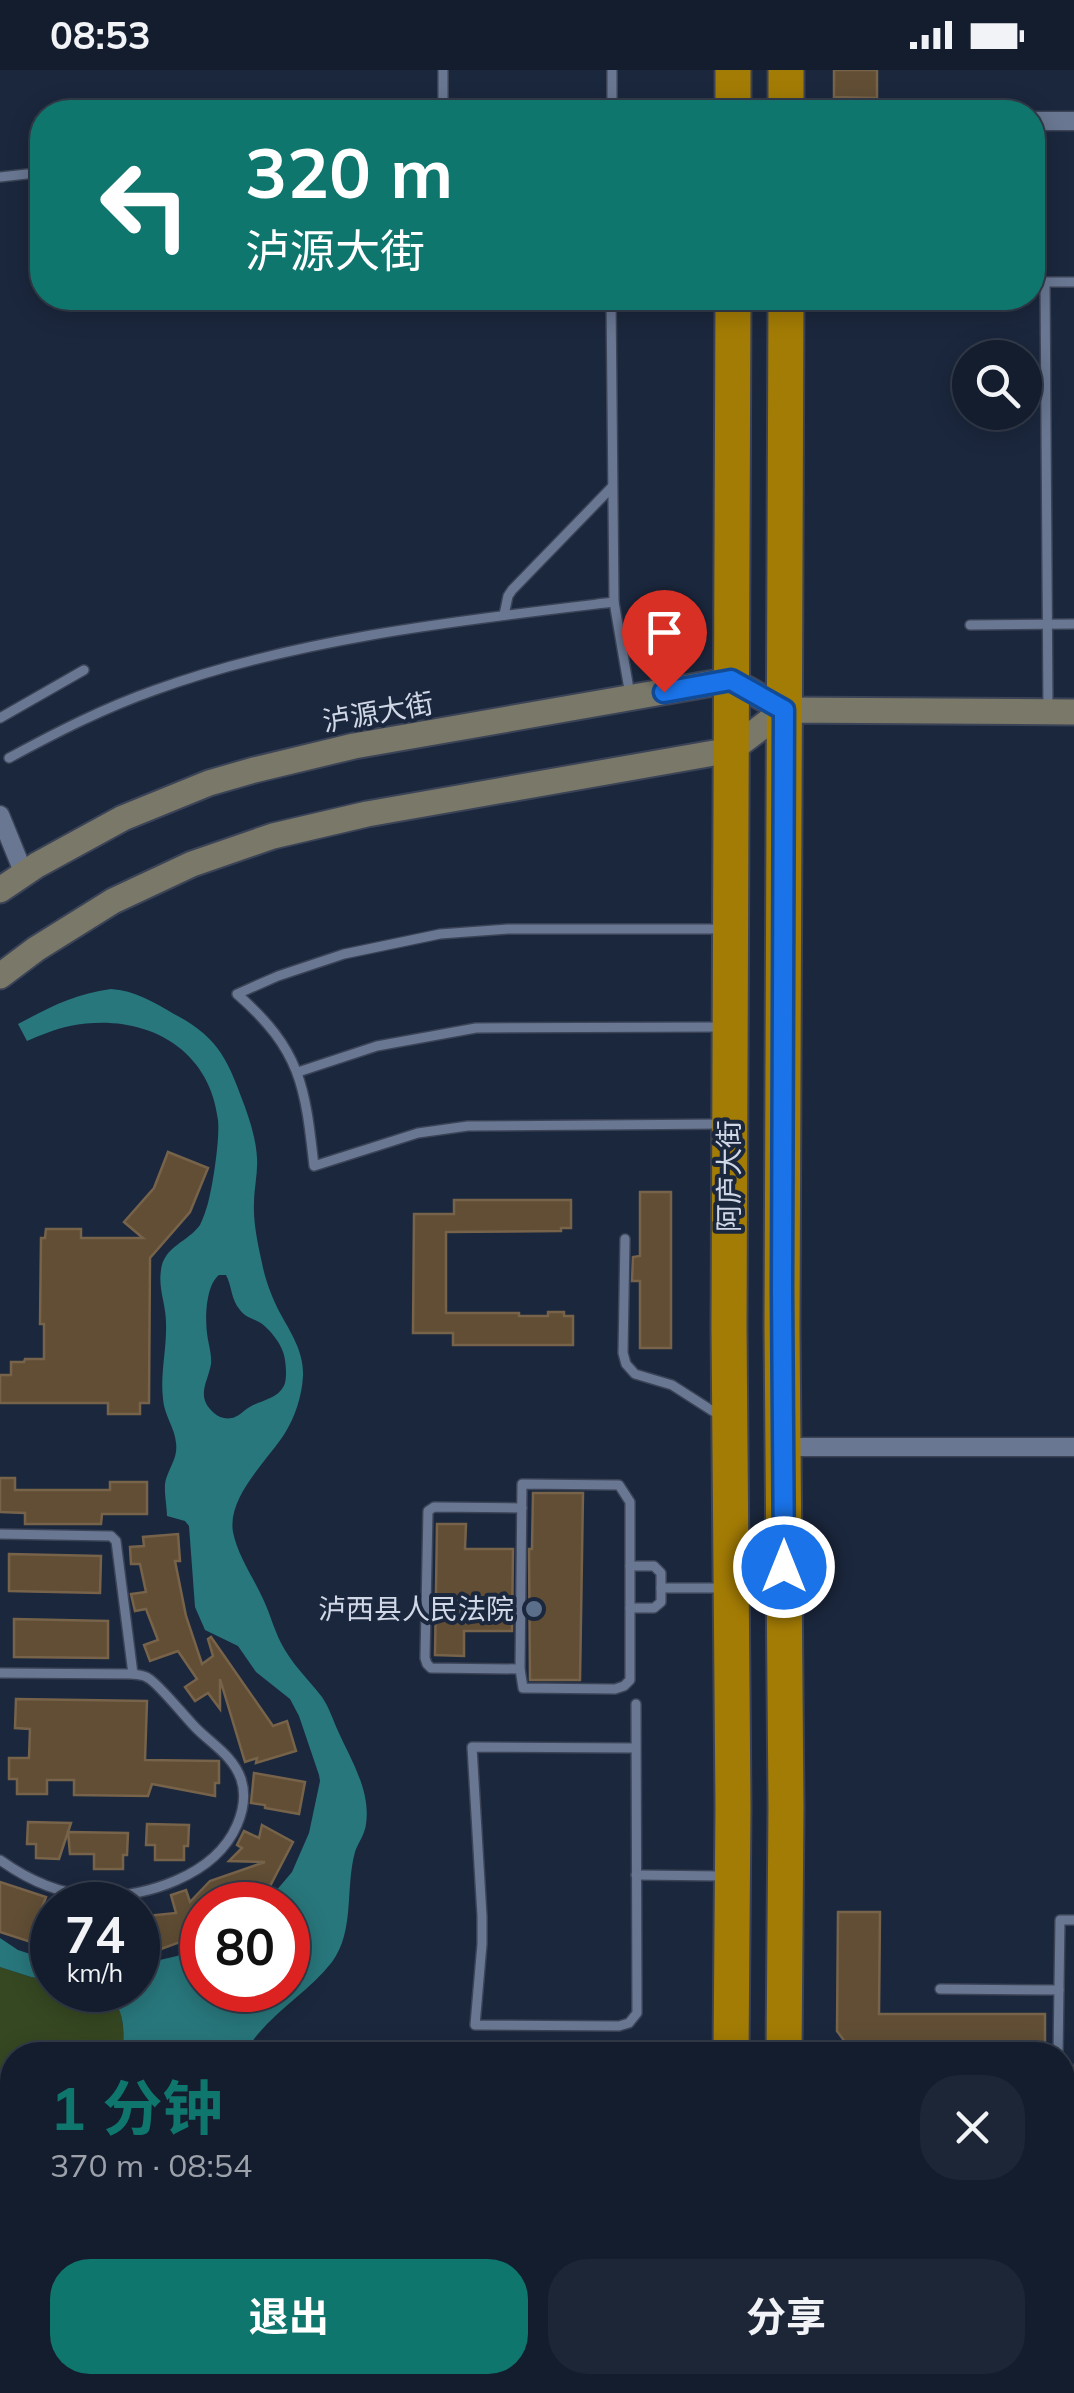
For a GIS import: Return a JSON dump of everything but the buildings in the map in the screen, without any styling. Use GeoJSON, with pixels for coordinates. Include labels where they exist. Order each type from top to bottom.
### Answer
{"type":"FeatureCollection","features":[{"type":"Feature","properties":{"kind":"highway"},"geometry":{"type":"LineString","coordinates":[[734,70],[734,100]]}},
{"type":"Feature","properties":{"kind":"highway"},"geometry":{"type":"LineString","coordinates":[[786,70],[786,100]]}},
{"type":"Feature","properties":{"kind":"highway","name":"阿庐大街"},"geometry":{"type":"LineString","coordinates":[[731,2042],[733,310]]}},
{"type":"Feature","properties":{"kind":"highway","name":"阿庐大街"},"geometry":{"type":"LineString","coordinates":[[784,2042],[786,310]]}},
{"type":"Feature","properties":{"kind":"main road","name":"泸源大街"},"geometry":{"type":"LineString","coordinates":[[0,890],[124,818],[254,770],[354,746],[731,680]]}},
{"type":"Feature","properties":{"kind":"main road"},"geometry":{"type":"LineString","coordinates":[[731,680],[784,710],[1061,712]]}},
{"type":"Feature","properties":{"kind":"main road"},"geometry":{"type":"LineString","coordinates":[[0,976],[113,901],[232,848],[367,814],[731,750],[784,710]]}},
{"type":"Feature","properties":{"kind":"street"},"geometry":{"type":"LineString","coordinates":[[1045,121],[1074,121]]}},
{"type":"Feature","properties":{"kind":"street"},"geometry":{"type":"LineString","coordinates":[[0,816],[24,874]]}},
{"type":"Feature","properties":{"kind":"street"},"geometry":{"type":"LineString","coordinates":[[783,1447],[1074,1447]]}},
{"type":"Feature","properties":{"kind":"lane"},"geometry":{"type":"LineString","coordinates":[[443,70],[444,100]]}},
{"type":"Feature","properties":{"kind":"lane"},"geometry":{"type":"LineString","coordinates":[[612,70],[612,100]]}},
{"type":"Feature","properties":{"kind":"lane"},"geometry":{"type":"LineString","coordinates":[[0,177],[27,174]]}},
{"type":"Feature","properties":{"kind":"lane"},"geometry":{"type":"LineString","coordinates":[[1061,712],[1048,624],[1045,282],[1074,282]]}},
{"type":"Feature","properties":{"kind":"lane"},"geometry":{"type":"LineString","coordinates":[[612,310],[614,602],[631,698]]}},
{"type":"Feature","properties":{"kind":"lane"},"geometry":{"type":"LineString","coordinates":[[504,615],[512,590],[612,487]]}},
{"type":"Feature","properties":{"kind":"lane"},"geometry":{"type":"LineString","coordinates":[[10,758],[117,704],[232,665],[396,632],[614,602]]}},
{"type":"Feature","properties":{"kind":"lane"},"geometry":{"type":"LineString","coordinates":[[970,625],[1074,624]]}},
{"type":"Feature","properties":{"kind":"lane"},"geometry":{"type":"LineString","coordinates":[[0,718],[84,670]]}},
{"type":"Feature","properties":{"kind":"lane"},"geometry":{"type":"LineString","coordinates":[[730,929],[508,929],[440,934],[344,954],[238,994],[274,1032],[298,1072],[308,1108],[314,1166],[418,1133],[468,1126],[730,1124]]}},
{"type":"Feature","properties":{"kind":"lane"},"geometry":{"type":"LineString","coordinates":[[298,1072],[377,1046],[476,1028],[730,1028]]}},
{"type":"Feature","properties":{"kind":"lane"},"geometry":{"type":"LineString","coordinates":[[625,1239],[626,1364],[635,1374],[684,1391],[730,1422]]}},
{"type":"Feature","properties":{"kind":"lane"},"geometry":{"type":"LineString","coordinates":[[522,1484],[619,1485],[630,1502],[630,1680],[624,1686],[523,1688],[522,1508],[522,1484]]}},
{"type":"Feature","properties":{"kind":"lane"},"geometry":{"type":"LineString","coordinates":[[520,1669],[431,1668],[425,1658],[428,1511],[434,1506],[522,1508]]}},
{"type":"Feature","properties":{"kind":"lane"},"geometry":{"type":"LineString","coordinates":[[0,1534],[111,1536],[116,1541],[133,1674]]}},
{"type":"Feature","properties":{"kind":"lane"},"geometry":{"type":"LineString","coordinates":[[630,1566],[654,1566],[661,1573],[661,1602],[654,1608],[630,1608]]}},
{"type":"Feature","properties":{"kind":"lane"},"geometry":{"type":"LineString","coordinates":[[661,1588],[731,1588]]}},
{"type":"Feature","properties":{"kind":"lane"},"geometry":{"type":"LineString","coordinates":[[0,1673],[133,1674],[150,1678],[199,1731],[228,1755],[242,1780],[243,1806],[228,1842],[208,1862],[156,1888],[114,1895],[75,1894],[32,1880],[0,1860]]}},
{"type":"Feature","properties":{"kind":"lane"},"geometry":{"type":"LineString","coordinates":[[636,1704],[637,2013],[629,2023],[619,2026],[475,2025],[482,1916],[472,1747],[636,1748]]}},
{"type":"Feature","properties":{"kind":"lane"},"geometry":{"type":"LineString","coordinates":[[636,1875],[732,1876]]}},
{"type":"Feature","properties":{"kind":"lane"},"geometry":{"type":"LineString","coordinates":[[1058,2042],[1060,1920],[1074,1920]]}},
{"type":"Feature","properties":{"kind":"lane"},"geometry":{"type":"LineString","coordinates":[[940,1989],[1059,1990]]}},
{"type":"Feature","properties":{"kind":"shaded area"},"geometry":{"type":"Polygon","coordinates":[[[120,990],[136,994],[190,1023],[212,1042],[227,1064],[253,1132],[257,1169],[254,1210],[260,1256],[272,1295],[299,1351],[303,1376],[292,1420],[242,1492],[233,1532],[281,1643],[327,1705],[359,1776],[367,1812],[355,1852],[344,1937],[332,1962],[310,1985],[310,1882],[284,1882],[309,1833],[319,1775],[290,1699],[256,1672],[238,1646],[205,1630],[195,1607],[189,1526],[167,1516],[165,1483],[176,1448],[163,1399],[166,1323],[161,1270],[171,1250],[200,1225],[208,1203],[218,1128],[212,1094],[201,1071],[186,1053],[145,1030],[96,1023],[64,1027],[27,1041],[18,1024],[85,994],[120,990]],[[219,1275],[207,1302],[211,1360],[204,1395],[208,1407],[221,1417],[237,1416],[279,1393],[285,1383],[284,1355],[279,1344],[266,1327],[240,1310],[226,1275],[219,1275]]]}},
{"type":"Feature","properties":{"kind":"shaded area"},"geometry":{"type":"Polygon","coordinates":[[[0,1938],[30,1954],[30,1977],[0,1967],[0,1938]]]}},
{"type":"Feature","properties":{"kind":"shaded area"},"geometry":{"type":"Polygon","coordinates":[[[180,1955],[180,2012],[281,2012],[251,2042],[122,2042],[120,2012],[160,2012],[160,1960],[180,1955]]]}},
{"type":"Feature","properties":{"kind":"shaded area"},"geometry":{"type":"Polygon","coordinates":[[[0,1967],[30,1977],[30,2012],[121,2012],[123,2042],[0,2042],[0,1967]]]}},
{"type":"Feature","properties":{"kind":"place","name":"泸西县人民法院"},"geometry":{"type":"Point","coordinates":[534,1609]}},
{"type":"Feature","properties":{"kind":"route"},"geometry":{"type":"LineString","coordinates":[[664,692],[731,680],[784,710],[784,1567]]}}]}
